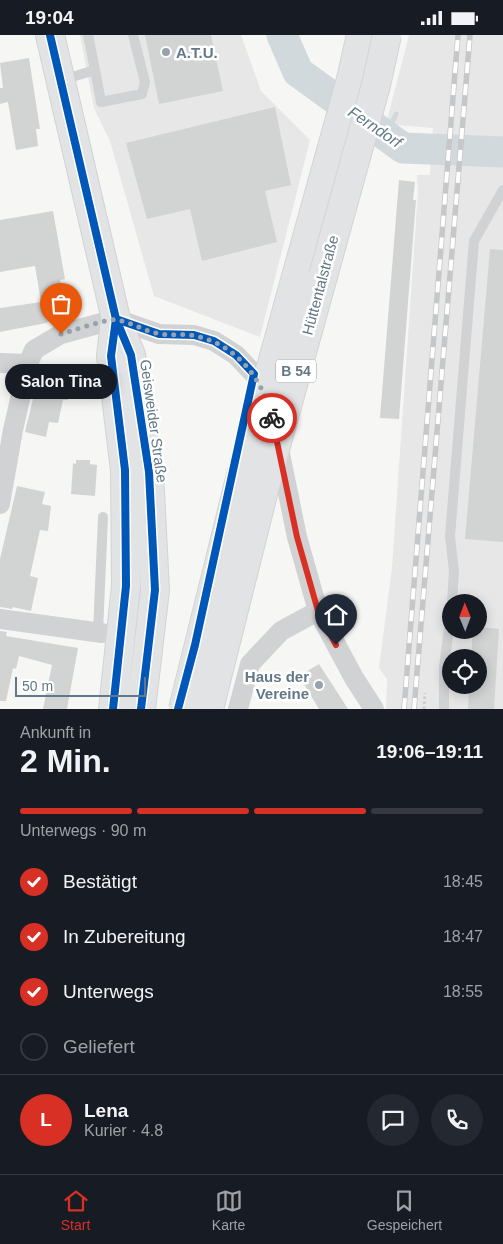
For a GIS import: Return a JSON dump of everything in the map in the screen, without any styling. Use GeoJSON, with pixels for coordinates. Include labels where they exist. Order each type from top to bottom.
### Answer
{"type":"FeatureCollection","features":[{"type":"Feature","properties":{"kind":"main road","name":"Geisweider Straße"},"geometry":{"type":"LineString","coordinates":[[50,35],[59,81],[116,319],[132,355],[149,472],[155,589],[141,709]]}},
{"type":"Feature","properties":{"kind":"main road","name":"Hüttentalstraße"},"geometry":{"type":"LineString","coordinates":[[183,709],[240,479],[351,79],[361,35]]}},
{"type":"Feature","properties":{"kind":"main road","name":"Hüttentalstraße"},"geometry":{"type":"LineString","coordinates":[[209,709],[266,482],[376,85],[387,35]]}},
{"type":"Feature","properties":{"kind":"main road","name":"Geisweider Straße"},"geometry":{"type":"LineString","coordinates":[[113,709],[126,586],[125,470],[111,356],[116,319]]}},
{"type":"Feature","properties":{"kind":"street"},"geometry":{"type":"LineString","coordinates":[[0,499],[28,364],[34,350],[61,334],[116,319],[159,334],[194,335],[214,341],[236,355],[254,374],[268,401],[297,537],[318,611],[354,678],[374,709]]}},
{"type":"Feature","properties":{"kind":"street"},"geometry":{"type":"LineString","coordinates":[[0,363],[28,364]]}},
{"type":"Feature","properties":{"kind":"street"},"geometry":{"type":"LineString","coordinates":[[238,709],[250,664],[280,631],[318,611]]}},
{"type":"Feature","properties":{"kind":"street"},"geometry":{"type":"LineString","coordinates":[[0,619],[100,633]]}},
{"type":"Feature","properties":{"kind":"lane"},"geometry":{"type":"LineString","coordinates":[[88,35],[101,102],[142,94],[145,82],[133,35]]}},
{"type":"Feature","properties":{"kind":"lane"},"geometry":{"type":"LineString","coordinates":[[59,81],[95,70]]}},
{"type":"Feature","properties":{"kind":"lane"},"geometry":{"type":"LineString","coordinates":[[453,594],[454,571],[450,537],[474,241],[503,190]]}},
{"type":"Feature","properties":{"kind":"lane"},"geometry":{"type":"LineString","coordinates":[[100,633],[102,517]]}},
{"type":"Feature","properties":{"kind":"lane"},"geometry":{"type":"LineString","coordinates":[[444,709],[444,667],[448,639]]}},
{"type":"Feature","properties":{"kind":"path"},"geometry":{"type":"LineString","coordinates":[[424,709],[425,693]]}},
{"type":"Feature","properties":{"kind":"shaded area"},"geometry":{"type":"Polygon","coordinates":[[[80,35],[241,35],[261,91],[310,140],[260,337],[154,296],[110,141],[94,108],[80,35]]]}},
{"type":"Feature","properties":{"kind":"shaded area"},"geometry":{"type":"Polygon","coordinates":[[[409,35],[503,35],[503,709],[386,709],[387,679],[379,668],[392,568],[418,192],[417,175],[430,175],[433,128],[386,124],[409,35]]]}},
{"type":"Feature","properties":{"kind":"building"},"geometry":{"type":"Polygon","coordinates":[[[145,35],[211,35],[223,91],[159,104],[145,35]]]}},
{"type":"Feature","properties":{"kind":"building"},"geometry":{"type":"Polygon","coordinates":[[[29,58],[40,129],[36,129],[38,146],[16,150],[8,102],[0,104],[0,88],[3,88],[0,63],[29,58]]]}},
{"type":"Feature","properties":{"kind":"building"},"geometry":{"type":"Polygon","coordinates":[[[275,107],[291,185],[265,191],[277,242],[202,261],[190,209],[147,219],[126,143],[275,107]]]}},
{"type":"Feature","properties":{"kind":"building"},"geometry":{"type":"Polygon","coordinates":[[[399,180],[415,182],[413,200],[416,200],[399,419],[380,418],[399,180]]]}},
{"type":"Feature","properties":{"kind":"building"},"geometry":{"type":"Polygon","coordinates":[[[53,211],[65,279],[60,280],[61,286],[55,287],[60,316],[46,323],[0,332],[0,308],[41,302],[35,266],[0,272],[0,220],[53,211]]]}},
{"type":"Feature","properties":{"kind":"building"},"geometry":{"type":"Polygon","coordinates":[[[490,249],[503,250],[503,542],[465,539],[490,249]]]}},
{"type":"Feature","properties":{"kind":"building"},"geometry":{"type":"Polygon","coordinates":[[[43,370],[68,376],[68,400],[63,400],[58,423],[49,422],[46,437],[25,432],[35,390],[38,391],[43,370]]]}},
{"type":"Feature","properties":{"kind":"building"},"geometry":{"type":"Polygon","coordinates":[[[76,460],[90,460],[90,464],[97,465],[95,496],[71,494],[73,463],[76,464],[76,460]]]}},
{"type":"Feature","properties":{"kind":"building"},"geometry":{"type":"Polygon","coordinates":[[[17,486],[45,492],[42,504],[51,506],[48,531],[40,530],[30,576],[38,578],[31,611],[13,607],[12,609],[0,607],[0,559],[17,486]]]}},
{"type":"Feature","properties":{"kind":"building"},"geometry":{"type":"Polygon","coordinates":[[[488,628],[499,629],[494,709],[468,709],[469,694],[487,694],[487,649],[472,649],[472,639],[488,639],[488,628]]]}},
{"type":"Feature","properties":{"kind":"building"},"geometry":{"type":"Polygon","coordinates":[[[0,631],[7,632],[6,636],[78,648],[67,709],[43,709],[52,665],[19,656],[16,669],[13,668],[6,701],[0,701],[0,631]]]}},
{"type":"Feature","properties":{"kind":"building","name":"Haus der Vereine"},"geometry":{"type":"Polygon","coordinates":[[[319,664],[348,709],[319,709],[299,676],[319,664]]]}},
{"type":"Feature","properties":{"kind":"waterway","name":"Ferndorf"},"geometry":{"type":"LineString","coordinates":[[282,35],[298,72],[403,148],[503,152]]}},
{"type":"Feature","properties":{"kind":"waterway"},"geometry":{"type":"LineString","coordinates":[[386,136],[396,114]]}},
{"type":"Feature","properties":{"kind":"railway"},"geometry":{"type":"LineString","coordinates":[[404,709],[458,35]]}},
{"type":"Feature","properties":{"kind":"railway"},"geometry":{"type":"LineString","coordinates":[[414,709],[470,35]]}},
{"type":"Feature","properties":{"kind":"cycle path"},"geometry":{"type":"LineString","coordinates":[[50,35],[116,319],[131,355],[149,472],[155,590],[141,709]]}},
{"type":"Feature","properties":{"kind":"cycle path"},"geometry":{"type":"LineString","coordinates":[[116,319],[159,334],[194,335],[214,341],[236,355],[254,374],[195,645],[178,709]]}},
{"type":"Feature","properties":{"kind":"cycle path"},"geometry":{"type":"LineString","coordinates":[[113,709],[126,586],[125,470],[111,356],[116,319]]}},
{"type":"Feature","properties":{"kind":"way so far"},"geometry":{"type":"LineString","coordinates":[[61,334],[116,319],[159,334],[194,335],[214,341],[236,355],[254,374],[268,401],[272,418]]}},
{"type":"Feature","properties":{"kind":"place","name":"A.T.U."},"geometry":{"type":"Point","coordinates":[166,52]}},
{"type":"Feature","properties":{"kind":"place","name":"Salon Tina"},"geometry":{"type":"Point","coordinates":[61,334]}},
{"type":"Feature","properties":{"kind":"place","name":"Haus der Vereine"},"geometry":{"type":"Point","coordinates":[319,685]}},
{"type":"Feature","properties":{"kind":"route"},"geometry":{"type":"LineString","coordinates":[[272,418],[297,537],[318,611],[336,645]]}}]}
